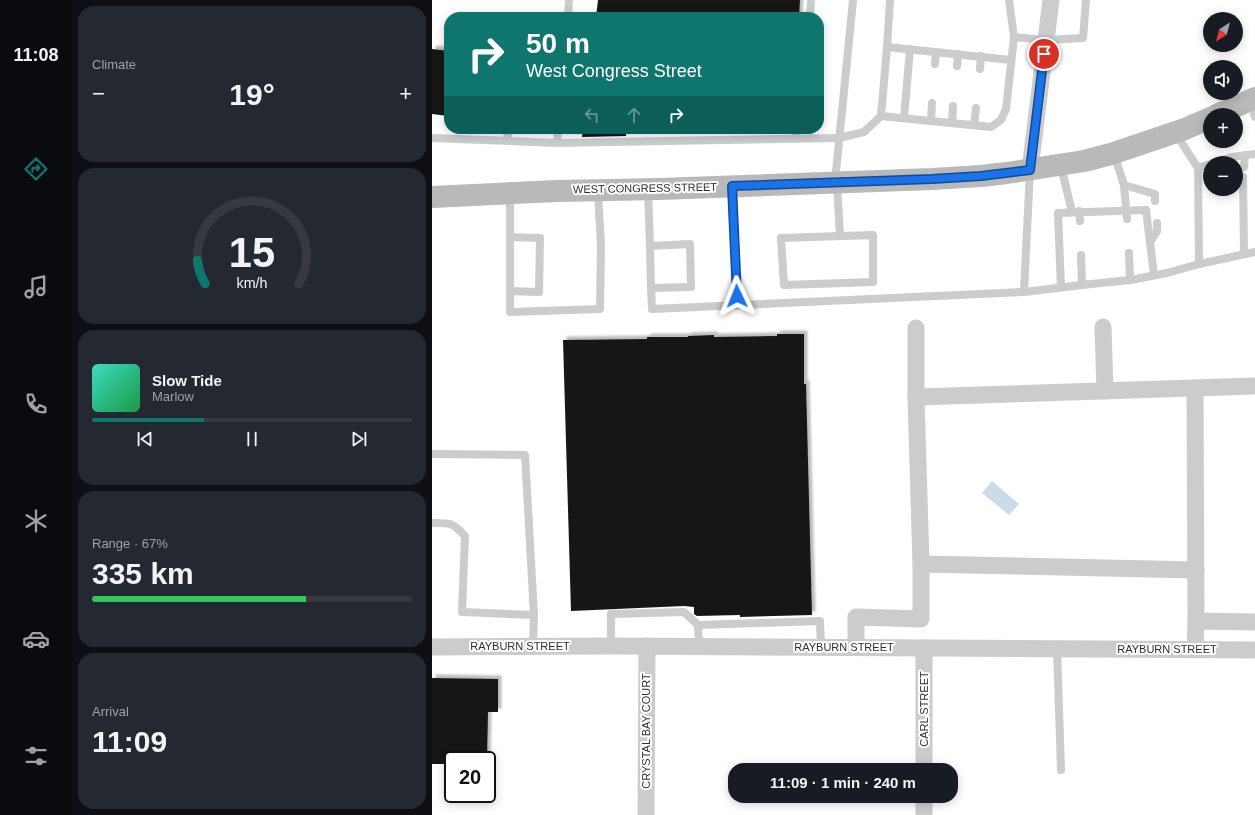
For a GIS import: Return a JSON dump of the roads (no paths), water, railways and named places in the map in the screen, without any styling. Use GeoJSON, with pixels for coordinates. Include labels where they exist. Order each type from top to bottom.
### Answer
{"type":"FeatureCollection","features":[{"type":"Feature","properties":{"kind":"main road"},"geometry":{"type":"LineString","coordinates":[[1242,108],[1253,105]]}},
{"type":"Feature","properties":{"kind":"main road","name":"WEST CONGRESS STREET"},"geometry":{"type":"LineString","coordinates":[[432,197],[648,188],[836,183],[981,176],[1084,161],[1143,144],[1203,121]]}},
{"type":"Feature","properties":{"kind":"street"},"geometry":{"type":"LineString","coordinates":[[1030,170],[1051,0]]}},
{"type":"Feature","properties":{"kind":"street"},"geometry":{"type":"LineString","coordinates":[[856,647],[856,617],[921,618],[916,328]]}},
{"type":"Feature","properties":{"kind":"street"},"geometry":{"type":"LineString","coordinates":[[1103,328],[1104,390]]}},
{"type":"Feature","properties":{"kind":"street"},"geometry":{"type":"LineString","coordinates":[[916,397],[1255,386]]}},
{"type":"Feature","properties":{"kind":"street"},"geometry":{"type":"LineString","coordinates":[[1195,649],[1196,388]]}},
{"type":"Feature","properties":{"kind":"street"},"geometry":{"type":"LineString","coordinates":[[921,564],[1196,570]]}},
{"type":"Feature","properties":{"kind":"street"},"geometry":{"type":"LineString","coordinates":[[1196,621],[1255,622]]}},
{"type":"Feature","properties":{"kind":"street","name":"CRYSTAL BAY COURT"},"geometry":{"type":"LineString","coordinates":[[646,815],[647,646]]}},
{"type":"Feature","properties":{"kind":"street","name":"RAYBURN STREET"},"geometry":{"type":"LineString","coordinates":[[432,647],[699,646],[1255,650]]}},
{"type":"Feature","properties":{"kind":"street","name":"CARL STREET"},"geometry":{"type":"LineString","coordinates":[[924,648],[924,763]]}},
{"type":"Feature","properties":{"kind":"street"},"geometry":{"type":"LineString","coordinates":[[924,803],[924,815]]}},
{"type":"Feature","properties":{"kind":"lane"},"geometry":{"type":"LineString","coordinates":[[568,12],[569,0]]}},
{"type":"Feature","properties":{"kind":"lane"},"geometry":{"type":"LineString","coordinates":[[810,12],[811,0]]}},
{"type":"Feature","properties":{"kind":"lane"},"geometry":{"type":"LineString","coordinates":[[840,236],[836,183],[853,0]]}},
{"type":"Feature","properties":{"kind":"lane"},"geometry":{"type":"LineString","coordinates":[[432,138],[557,143],[840,138],[864,132],[881,116],[890,0]]}},
{"type":"Feature","properties":{"kind":"lane"},"geometry":{"type":"LineString","coordinates":[[881,116],[991,127],[1001,120],[1006,109],[1014,36],[1009,0]]}},
{"type":"Feature","properties":{"kind":"lane"},"geometry":{"type":"LineString","coordinates":[[1014,36],[1046,40],[1083,38],[1086,0]]}},
{"type":"Feature","properties":{"kind":"lane"},"geometry":{"type":"LineString","coordinates":[[887,47],[1011,60]]}},
{"type":"Feature","properties":{"kind":"lane"},"geometry":{"type":"LineString","coordinates":[[904,118],[910,49]]}},
{"type":"Feature","properties":{"kind":"lane"},"geometry":{"type":"LineString","coordinates":[[935,64],[936,52]]}},
{"type":"Feature","properties":{"kind":"lane"},"geometry":{"type":"LineString","coordinates":[[957,66],[958,54]]}},
{"type":"Feature","properties":{"kind":"lane"},"geometry":{"type":"LineString","coordinates":[[980,69],[981,56]]}},
{"type":"Feature","properties":{"kind":"lane"},"geometry":{"type":"LineString","coordinates":[[931,121],[932,104]]}},
{"type":"Feature","properties":{"kind":"lane"},"geometry":{"type":"LineString","coordinates":[[952,123],[954,106]]}},
{"type":"Feature","properties":{"kind":"lane"},"geometry":{"type":"LineString","coordinates":[[974,125],[976,108]]}},
{"type":"Feature","properties":{"kind":"lane"},"geometry":{"type":"LineString","coordinates":[[1175,132],[1198,168],[1199,264]]}},
{"type":"Feature","properties":{"kind":"lane"},"geometry":{"type":"LineString","coordinates":[[507,141],[508,134]]}},
{"type":"Feature","properties":{"kind":"lane"},"geometry":{"type":"LineString","coordinates":[[557,143],[558,134]]}},
{"type":"Feature","properties":{"kind":"lane"},"geometry":{"type":"LineString","coordinates":[[796,134],[796,139]]}},
{"type":"Feature","properties":{"kind":"lane"},"geometry":{"type":"LineString","coordinates":[[1114,152],[1124,185],[1127,219]]}},
{"type":"Feature","properties":{"kind":"lane"},"geometry":{"type":"LineString","coordinates":[[1238,156],[1255,154]]}},
{"type":"Feature","properties":{"kind":"lane"},"geometry":{"type":"LineString","coordinates":[[1244,168],[1245,155]]}},
{"type":"Feature","properties":{"kind":"lane"},"geometry":{"type":"LineString","coordinates":[[1061,164],[1080,221]]}},
{"type":"Feature","properties":{"kind":"lane"},"geometry":{"type":"LineString","coordinates":[[1198,168],[1203,166]]}},
{"type":"Feature","properties":{"kind":"lane"},"geometry":{"type":"LineString","coordinates":[[1024,292],[1030,170]]}},
{"type":"Feature","properties":{"kind":"lane"},"geometry":{"type":"LineString","coordinates":[[1243,177],[1244,254]]}},
{"type":"Feature","properties":{"kind":"lane"},"geometry":{"type":"LineString","coordinates":[[1124,185],[1155,194],[1155,201]]}},
{"type":"Feature","properties":{"kind":"lane"},"geometry":{"type":"LineString","coordinates":[[732,186],[737,305]]}},
{"type":"Feature","properties":{"kind":"lane"},"geometry":{"type":"LineString","coordinates":[[648,188],[652,309],[1024,292],[1130,280],[1167,273],[1199,264],[1255,252]]}},
{"type":"Feature","properties":{"kind":"lane"},"geometry":{"type":"LineString","coordinates":[[510,193],[510,312],[600,309],[601,246],[598,190]]}},
{"type":"Feature","properties":{"kind":"lane"},"geometry":{"type":"LineString","coordinates":[[1061,287],[1058,213],[1146,210],[1154,275]]}},
{"type":"Feature","properties":{"kind":"lane"},"geometry":{"type":"LineString","coordinates":[[1150,242],[1157,231],[1157,223]]}},
{"type":"Feature","properties":{"kind":"lane"},"geometry":{"type":"LineString","coordinates":[[873,234],[873,282],[784,285],[781,238],[840,236],[873,234]]}},
{"type":"Feature","properties":{"kind":"lane"},"geometry":{"type":"LineString","coordinates":[[510,237],[540,238],[539,292],[510,292]]}},
{"type":"Feature","properties":{"kind":"lane"},"geometry":{"type":"LineString","coordinates":[[650,246],[690,244],[691,287],[651,288]]}},
{"type":"Feature","properties":{"kind":"lane"},"geometry":{"type":"LineString","coordinates":[[1129,253],[1130,280]]}},
{"type":"Feature","properties":{"kind":"lane"},"geometry":{"type":"LineString","coordinates":[[1081,255],[1082,285]]}},
{"type":"Feature","properties":{"kind":"lane"},"geometry":{"type":"LineString","coordinates":[[432,454],[526,455],[534,615],[533,646]]}},
{"type":"Feature","properties":{"kind":"lane"},"geometry":{"type":"LineString","coordinates":[[432,523],[449,523],[465,536],[462,612],[534,615]]}},
{"type":"Feature","properties":{"kind":"lane"},"geometry":{"type":"LineString","coordinates":[[611,646],[611,614],[684,612],[698,625],[699,646]]}},
{"type":"Feature","properties":{"kind":"lane"},"geometry":{"type":"LineString","coordinates":[[698,625],[820,621],[821,647]]}},
{"type":"Feature","properties":{"kind":"lane"},"geometry":{"type":"LineString","coordinates":[[1057,648],[1061,770]]}},
{"type":"Feature","properties":{"kind":"water"},"geometry":{"type":"Polygon","coordinates":[[[992,481],[1019,504],[1009,515],[982,493],[992,481]]]}}]}
